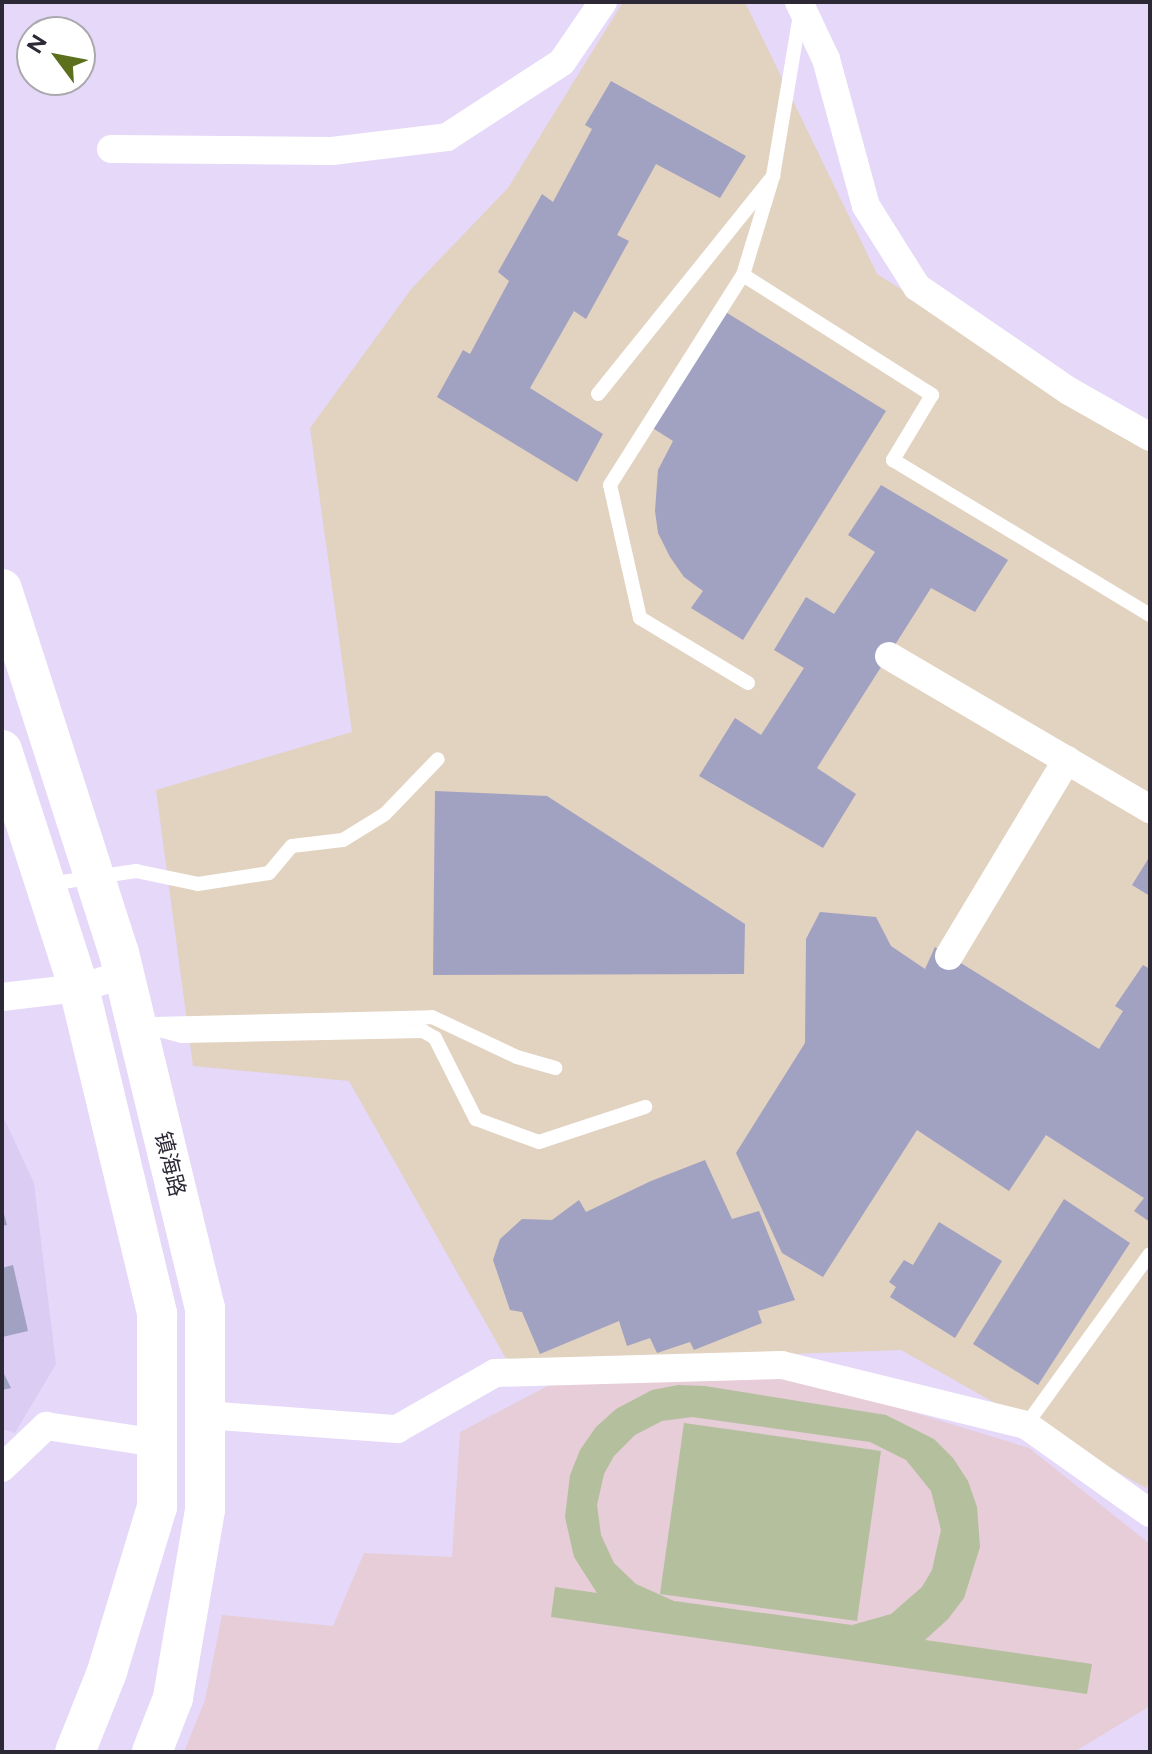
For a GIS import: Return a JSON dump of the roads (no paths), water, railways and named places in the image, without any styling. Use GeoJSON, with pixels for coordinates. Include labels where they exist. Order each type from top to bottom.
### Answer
{"type":"FeatureCollection","features":[{"type":"Feature","properties":{"kind":"main road","name":"镇海路"},"geometry":{"type":"LineString","coordinates":[[2,589],[125,974],[113,1026],[157,1314],[157,1507],[107,1672],[75,1752]]}},
{"type":"Feature","properties":{"kind":"main road","name":"镇海路"},"geometry":{"type":"LineString","coordinates":[[2,750],[79,988],[113,1026],[205,1308],[205,1510],[173,1698],[152,1752]]}},
{"type":"Feature","properties":{"kind":"street"},"geometry":{"type":"LineString","coordinates":[[111,149],[332,151],[447,137],[562,62],[603,2]]}},
{"type":"Feature","properties":{"kind":"street"},"geometry":{"type":"LineString","coordinates":[[800,4],[826,59],[866,206],[917,287],[1069,391],[1150,437]]}},
{"type":"Feature","properties":{"kind":"street"},"geometry":{"type":"LineString","coordinates":[[889,656],[1150,809]]}},
{"type":"Feature","properties":{"kind":"street"},"geometry":{"type":"LineString","coordinates":[[949,956],[1067,760]]}},
{"type":"Feature","properties":{"kind":"street"},"geometry":{"type":"LineString","coordinates":[[2,997],[79,988],[125,974]]}},
{"type":"Feature","properties":{"kind":"street"},"geometry":{"type":"LineString","coordinates":[[205,1415],[397,1429],[495,1373],[782,1365],[1026,1425],[1150,1513]]}},
{"type":"Feature","properties":{"kind":"street"},"geometry":{"type":"LineString","coordinates":[[2,1468],[46,1426],[157,1443]]}},
{"type":"Feature","properties":{"kind":"lane"},"geometry":{"type":"LineString","coordinates":[[748,683],[640,618],[610,485],[743,275],[773,176],[800,4]]}},
{"type":"Feature","properties":{"kind":"lane"},"geometry":{"type":"LineString","coordinates":[[598,394],[773,176]]}},
{"type":"Feature","properties":{"kind":"lane"},"geometry":{"type":"LineString","coordinates":[[743,275],[932,395],[893,460],[1150,615]]}},
{"type":"Feature","properties":{"kind":"lane"},"geometry":{"type":"LineString","coordinates":[[45,884],[136,871],[198,884],[269,873],[292,846],[343,840],[385,814],[438,759]]}},
{"type":"Feature","properties":{"kind":"lane"},"geometry":{"type":"LineString","coordinates":[[113,1026],[432,1017],[517,1057],[555,1068]]}},
{"type":"Feature","properties":{"kind":"lane"},"geometry":{"type":"LineString","coordinates":[[113,1026],[182,1036],[423,1031],[435,1038],[476,1119],[539,1142],[645,1107]]}},
{"type":"Feature","properties":{"kind":"lane"},"geometry":{"type":"LineString","coordinates":[[1026,1425],[1150,1254]]}}]}
